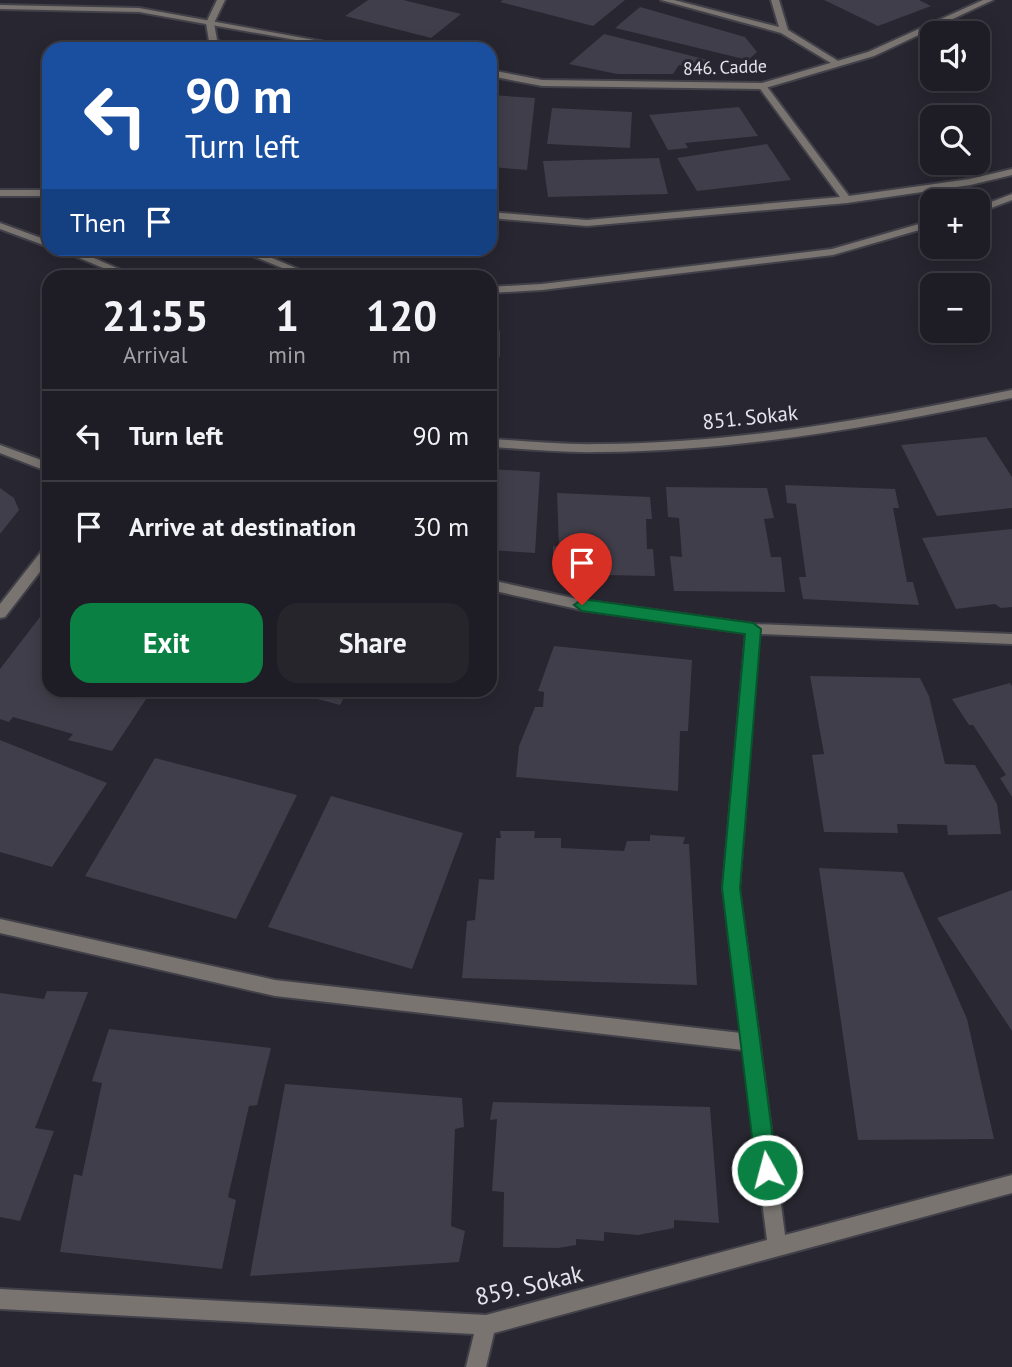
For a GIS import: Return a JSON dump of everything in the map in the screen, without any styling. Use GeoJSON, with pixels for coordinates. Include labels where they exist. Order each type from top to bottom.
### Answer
{"type":"FeatureCollection","features":[{"type":"Feature","properties":{"kind":"street"},"geometry":{"type":"LineString","coordinates":[[215,42],[210,23],[221,0]]}},
{"type":"Feature","properties":{"kind":"street"},"geometry":{"type":"LineString","coordinates":[[665,0],[784,31],[839,64]]}},
{"type":"Feature","properties":{"kind":"street"},"geometry":{"type":"LineString","coordinates":[[775,0],[784,31]]}},
{"type":"Feature","properties":{"kind":"street","name":"846. Cadde"},"geometry":{"type":"LineString","coordinates":[[497,75],[542,83],[762,86],[871,54],[989,0]]}},
{"type":"Feature","properties":{"kind":"street"},"geometry":{"type":"LineString","coordinates":[[0,7],[139,10],[320,42]]}},
{"type":"Feature","properties":{"kind":"street"},"geometry":{"type":"LineString","coordinates":[[762,86],[847,200]]}},
{"type":"Feature","properties":{"kind":"street"},"geometry":{"type":"LineString","coordinates":[[497,216],[587,223],[847,200],[970,183],[1012,172]]}},
{"type":"Feature","properties":{"kind":"street"},"geometry":{"type":"LineString","coordinates":[[0,193],[42,193]]}},
{"type":"Feature","properties":{"kind":"street"},"geometry":{"type":"LineString","coordinates":[[990,205],[1012,197]]}},
{"type":"Feature","properties":{"kind":"street"},"geometry":{"type":"LineString","coordinates":[[0,226],[42,241]]}},
{"type":"Feature","properties":{"kind":"street"},"geometry":{"type":"LineString","coordinates":[[497,290],[542,287],[833,252],[920,227]]}},
{"type":"Feature","properties":{"kind":"street"},"geometry":{"type":"LineString","coordinates":[[81,256],[115,270]]}},
{"type":"Feature","properties":{"kind":"street"},"geometry":{"type":"LineString","coordinates":[[258,256],[293,270]]}},
{"type":"Feature","properties":{"kind":"street","name":"851. Sokak"},"geometry":{"type":"LineString","coordinates":[[497,443],[615,448],[737,442],[902,418],[1012,394]]}},
{"type":"Feature","properties":{"kind":"street"},"geometry":{"type":"LineString","coordinates":[[0,449],[42,465]]}},
{"type":"Feature","properties":{"kind":"street"},"geometry":{"type":"LineString","coordinates":[[0,613],[42,560]]}},
{"type":"Feature","properties":{"kind":"street"},"geometry":{"type":"LineString","coordinates":[[497,587],[582,605],[753,629],[1012,639]]}},
{"type":"Feature","properties":{"kind":"street"},"geometry":{"type":"LineString","coordinates":[[753,629],[731,888],[777,1247]]}},
{"type":"Feature","properties":{"kind":"street"},"geometry":{"type":"LineString","coordinates":[[0,926],[275,988],[750,1042]]}},
{"type":"Feature","properties":{"kind":"street","name":"859. Sokak"},"geometry":{"type":"LineString","coordinates":[[0,1299],[486,1325],[1012,1184]]}},
{"type":"Feature","properties":{"kind":"street"},"geometry":{"type":"LineString","coordinates":[[477,1367],[486,1325]]}},
{"type":"Feature","properties":{"kind":"building"},"geometry":{"type":"Polygon","coordinates":[[[368,0],[403,0],[461,14],[431,38],[345,16],[368,0]]]}},
{"type":"Feature","properties":{"kind":"building"},"geometry":{"type":"Polygon","coordinates":[[[625,0],[593,26],[500,2],[625,0]]]}},
{"type":"Feature","properties":{"kind":"building"},"geometry":{"type":"Polygon","coordinates":[[[824,0],[919,0],[931,6],[878,26],[824,0]]]}},
{"type":"Feature","properties":{"kind":"building"},"geometry":{"type":"Polygon","coordinates":[[[640,7],[745,37],[757,52],[748,60],[615,28],[640,7]]]}},
{"type":"Feature","properties":{"kind":"building"},"geometry":{"type":"Polygon","coordinates":[[[604,34],[708,60],[697,70],[679,65],[673,74],[617,74],[569,64],[604,34]]]}},
{"type":"Feature","properties":{"kind":"building"},"geometry":{"type":"Polygon","coordinates":[[[497,95],[535,98],[527,170],[497,168],[497,95]]]}},
{"type":"Feature","properties":{"kind":"building"},"geometry":{"type":"Polygon","coordinates":[[[739,107],[758,136],[685,143],[688,148],[668,150],[649,115],[739,107]]]}},
{"type":"Feature","properties":{"kind":"building"},"geometry":{"type":"Polygon","coordinates":[[[552,108],[632,112],[630,148],[547,144],[552,108]]]}},
{"type":"Feature","properties":{"kind":"building"},"geometry":{"type":"Polygon","coordinates":[[[767,144],[791,180],[697,191],[677,158],[767,144]]]}},
{"type":"Feature","properties":{"kind":"building"},"geometry":{"type":"Polygon","coordinates":[[[659,158],[668,194],[548,197],[543,161],[659,158]]]}},
{"type":"Feature","properties":{"kind":"building"},"geometry":{"type":"Polygon","coordinates":[[[497,331],[500,331],[500,357],[497,357],[497,331]]]}},
{"type":"Feature","properties":{"kind":"building"},"geometry":{"type":"Polygon","coordinates":[[[986,437],[1012,477],[1012,508],[937,516],[901,445],[986,437]]]}},
{"type":"Feature","properties":{"kind":"building"},"geometry":{"type":"Polygon","coordinates":[[[497,469],[540,472],[535,553],[497,550],[497,469]]]}},
{"type":"Feature","properties":{"kind":"building"},"geometry":{"type":"Polygon","coordinates":[[[785,485],[895,489],[899,508],[893,508],[907,582],[913,582],[919,605],[803,599],[799,577],[806,577],[796,504],[787,503],[785,485]]]}},
{"type":"Feature","properties":{"kind":"building"},"geometry":{"type":"Polygon","coordinates":[[[666,487],[767,488],[774,518],[764,519],[771,557],[781,557],[785,592],[674,591],[670,556],[682,557],[679,518],[668,517],[666,487]]]}},
{"type":"Feature","properties":{"kind":"building"},"geometry":{"type":"Polygon","coordinates":[[[0,488],[14,498],[19,510],[0,534],[0,488]]]}},
{"type":"Feature","properties":{"kind":"building"},"geometry":{"type":"Polygon","coordinates":[[[557,493],[650,497],[652,519],[646,519],[647,549],[653,549],[655,576],[553,574],[553,546],[559,547],[557,493]]]}},
{"type":"Feature","properties":{"kind":"building"},"geometry":{"type":"Polygon","coordinates":[[[1012,529],[1012,607],[1001,608],[995,604],[956,609],[922,538],[1012,529]]]}},
{"type":"Feature","properties":{"kind":"building"},"geometry":{"type":"Polygon","coordinates":[[[42,614],[42,697],[147,697],[112,751],[68,740],[73,734],[13,717],[9,722],[0,719],[0,669],[42,614]]]}},
{"type":"Feature","properties":{"kind":"building"},"geometry":{"type":"Polygon","coordinates":[[[554,646],[692,660],[688,731],[680,731],[678,791],[516,777],[519,746],[535,707],[543,707],[544,692],[538,691],[554,646]]]}},
{"type":"Feature","properties":{"kind":"building"},"geometry":{"type":"Polygon","coordinates":[[[810,676],[920,678],[929,696],[945,764],[975,765],[997,804],[1001,834],[948,835],[947,825],[897,824],[898,833],[824,832],[812,755],[824,754],[810,676]]]}},
{"type":"Feature","properties":{"kind":"building"},"geometry":{"type":"Polygon","coordinates":[[[1010,683],[1012,797],[1000,778],[1006,775],[952,699],[1010,683]]]}},
{"type":"Feature","properties":{"kind":"building"},"geometry":{"type":"Polygon","coordinates":[[[310,697],[344,697],[340,705],[310,697]]]}},
{"type":"Feature","properties":{"kind":"building"},"geometry":{"type":"Polygon","coordinates":[[[0,740],[107,783],[52,867],[0,852],[0,740]]]}},
{"type":"Feature","properties":{"kind":"building"},"geometry":{"type":"Polygon","coordinates":[[[155,758],[297,795],[236,919],[85,876],[155,758]]]}},
{"type":"Feature","properties":{"kind":"building"},"geometry":{"type":"Polygon","coordinates":[[[331,796],[463,833],[412,969],[268,927],[331,796]]]}},
{"type":"Feature","properties":{"kind":"building"},"geometry":{"type":"Polygon","coordinates":[[[500,831],[535,831],[534,838],[561,838],[561,848],[624,851],[627,841],[650,841],[650,835],[685,837],[683,844],[689,844],[697,985],[462,978],[467,921],[475,920],[479,879],[494,880],[496,838],[501,838],[500,831]]]}},
{"type":"Feature","properties":{"kind":"building"},"geometry":{"type":"Polygon","coordinates":[[[819,868],[903,872],[967,1019],[994,1139],[858,1140],[819,868]]]}},
{"type":"Feature","properties":{"kind":"building"},"geometry":{"type":"Polygon","coordinates":[[[1012,890],[1012,1031],[937,918],[1012,890]]]}},
{"type":"Feature","properties":{"kind":"building"},"geometry":{"type":"Polygon","coordinates":[[[47,991],[88,992],[35,1128],[54,1131],[20,1221],[0,1217],[0,993],[44,999],[47,991]]]}},
{"type":"Feature","properties":{"kind":"building"},"geometry":{"type":"Polygon","coordinates":[[[109,1029],[271,1048],[257,1105],[249,1106],[228,1197],[236,1200],[222,1269],[60,1252],[74,1174],[82,1176],[102,1083],[92,1081],[109,1029]]]}},
{"type":"Feature","properties":{"kind":"building"},"geometry":{"type":"Polygon","coordinates":[[[285,1084],[462,1098],[464,1127],[455,1129],[451,1226],[465,1231],[459,1262],[250,1276],[285,1084]]]}},
{"type":"Feature","properties":{"kind":"building"},"geometry":{"type":"Polygon","coordinates":[[[493,1102],[710,1107],[719,1223],[674,1220],[674,1228],[638,1235],[604,1232],[604,1241],[576,1239],[576,1245],[558,1248],[503,1247],[504,1192],[492,1191],[497,1119],[490,1120],[493,1102]]]}},
{"type":"Feature","properties":{"kind":"route"},"geometry":{"type":"LineString","coordinates":[[582,605],[753,629],[731,888],[767,1170]]}}]}
